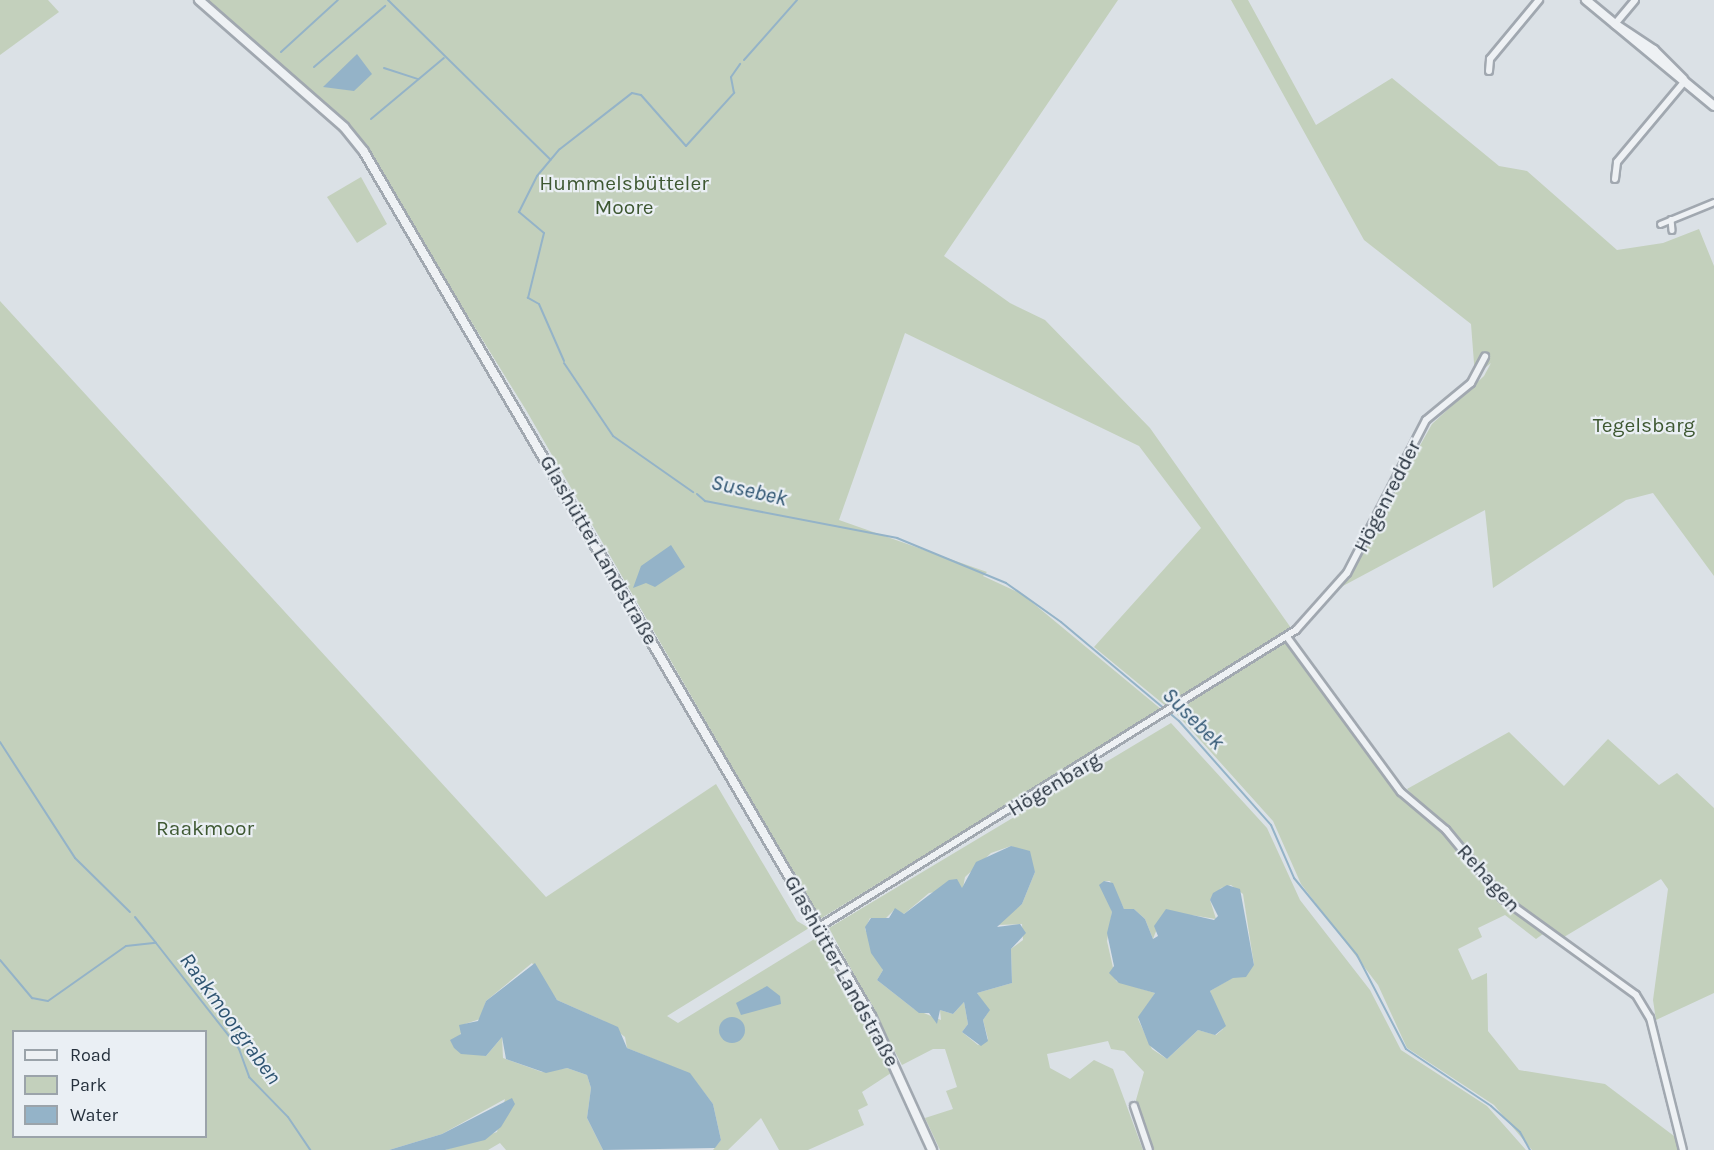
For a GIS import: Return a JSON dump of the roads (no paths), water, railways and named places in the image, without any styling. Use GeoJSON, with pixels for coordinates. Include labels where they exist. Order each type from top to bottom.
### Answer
{"type":"FeatureCollection","features":[{"type":"Feature","properties":{"kind":"street","name":"Glashütter Landstraße"},"geometry":{"type":"LineString","coordinates":[[199,0],[344,127],[364,152],[819,927],[887,1048],[932,1150]]}},
{"type":"Feature","properties":{"kind":"street"},"geometry":{"type":"LineString","coordinates":[[1489,72],[1490,59],[1539,0]]}},
{"type":"Feature","properties":{"kind":"street"},"geometry":{"type":"LineString","coordinates":[[1586,0],[1615,24],[1654,50],[1714,106]]}},
{"type":"Feature","properties":{"kind":"street"},"geometry":{"type":"LineString","coordinates":[[1615,24],[1635,0]]}},
{"type":"Feature","properties":{"kind":"street"},"geometry":{"type":"LineString","coordinates":[[1615,179],[1617,162],[1685,81]]}},
{"type":"Feature","properties":{"kind":"street"},"geometry":{"type":"LineString","coordinates":[[1660,224],[1714,202]]}},
{"type":"Feature","properties":{"kind":"street"},"geometry":{"type":"LineString","coordinates":[[1671,219],[1672,230]]}},
{"type":"Feature","properties":{"kind":"street","name":"Högenredder"},"geometry":{"type":"LineString","coordinates":[[1287,637],[1347,573],[1422,425],[1471,383],[1485,357]]}},
{"type":"Feature","properties":{"kind":"street","name":"Högenbarg"},"geometry":{"type":"LineString","coordinates":[[819,927],[1287,637]]}},
{"type":"Feature","properties":{"kind":"street","name":"Rehagen"},"geometry":{"type":"LineString","coordinates":[[1287,637],[1401,792],[1446,830],[1502,898],[1636,995],[1650,1018],[1683,1150]]}},
{"type":"Feature","properties":{"kind":"street"},"geometry":{"type":"LineString","coordinates":[[1134,1106],[1149,1150]]}},
{"type":"Feature","properties":{"kind":"water"},"geometry":{"type":"Polygon","coordinates":[[[357,54],[372,74],[354,91],[323,87],[357,54]]]}},
{"type":"Feature","properties":{"kind":"water"},"geometry":{"type":"Polygon","coordinates":[[[671,545],[685,567],[655,587],[646,583],[633,588],[641,566],[671,545]]]}},
{"type":"Feature","properties":{"kind":"water"},"geometry":{"type":"Polygon","coordinates":[[[1011,846],[1030,851],[1035,872],[1022,904],[997,927],[1020,924],[1026,933],[1011,949],[1012,983],[977,993],[990,1010],[983,1020],[988,1041],[981,1046],[962,1032],[968,1024],[964,1002],[953,1014],[940,1010],[937,1024],[929,1013],[919,1013],[877,980],[883,970],[871,953],[865,927],[871,918],[889,918],[895,908],[904,914],[949,880],[957,879],[962,888],[976,862],[1011,846]]]}},
{"type":"Feature","properties":{"kind":"water"},"geometry":{"type":"Polygon","coordinates":[[[1104,881],[1113,883],[1124,909],[1134,909],[1145,919],[1153,939],[1158,936],[1154,926],[1166,909],[1214,920],[1218,916],[1210,900],[1213,893],[1227,885],[1240,889],[1254,965],[1246,977],[1233,978],[1210,991],[1226,1026],[1215,1035],[1198,1030],[1167,1059],[1149,1045],[1138,1017],[1155,993],[1119,983],[1109,973],[1114,966],[1107,933],[1112,912],[1099,885],[1104,881]]]}},
{"type":"Feature","properties":{"kind":"water"},"geometry":{"type":"Polygon","coordinates":[[[535,963],[557,1000],[618,1027],[627,1048],[690,1073],[713,1104],[721,1140],[715,1148],[603,1150],[587,1118],[591,1088],[587,1075],[567,1068],[546,1073],[506,1059],[502,1037],[486,1056],[461,1054],[454,1048],[450,1040],[461,1034],[459,1025],[478,1021],[486,1001],[535,963]]]}},
{"type":"Feature","properties":{"kind":"water"},"geometry":{"type":"Polygon","coordinates":[[[767,986],[780,996],[781,1004],[741,1015],[736,1003],[767,986]]]}},
{"type":"Feature","properties":{"kind":"water"},"geometry":{"type":"Polygon","coordinates":[[[732,1017],[741,1021],[745,1030],[741,1039],[732,1043],[723,1039],[719,1030],[723,1021],[732,1017]]]}},
{"type":"Feature","properties":{"kind":"water"},"geometry":{"type":"Polygon","coordinates":[[[512,1098],[515,1104],[501,1127],[485,1140],[445,1150],[389,1150],[442,1134],[512,1098]]]}},
{"type":"Feature","properties":{"kind":"waterway"},"geometry":{"type":"LineString","coordinates":[[281,52],[338,0]]}},
{"type":"Feature","properties":{"kind":"waterway"},"geometry":{"type":"LineString","coordinates":[[388,0],[551,160]]}},
{"type":"Feature","properties":{"kind":"waterway","name":"Susebek"},"geometry":{"type":"LineString","coordinates":[[744,60],[797,0]]}},
{"type":"Feature","properties":{"kind":"waterway"},"geometry":{"type":"LineString","coordinates":[[314,67],[385,6]]}},
{"type":"Feature","properties":{"kind":"waterway"},"geometry":{"type":"LineString","coordinates":[[371,119],[444,58]]}},
{"type":"Feature","properties":{"kind":"waterway","name":"Susebek"},"geometry":{"type":"LineString","coordinates":[[564,361],[539,304],[528,298],[544,233],[519,212],[537,176],[560,149],[632,93],[641,95],[686,146],[734,93],[731,77],[740,64]]}},
{"type":"Feature","properties":{"kind":"waterway"},"geometry":{"type":"LineString","coordinates":[[384,68],[418,79]]}},
{"type":"Feature","properties":{"kind":"waterway","name":"Susebek"},"geometry":{"type":"LineString","coordinates":[[564,363],[613,436],[693,492]]}},
{"type":"Feature","properties":{"kind":"waterway","name":"Susebek"},"geometry":{"type":"LineString","coordinates":[[697,494],[705,501],[897,538],[1006,583],[1061,622],[1179,721],[1271,825],[1294,878],[1357,955],[1406,1049],[1491,1106],[1520,1132],[1530,1150]]}},
{"type":"Feature","properties":{"kind":"waterway"},"geometry":{"type":"LineString","coordinates":[[0,742],[75,858],[130,912]]}},
{"type":"Feature","properties":{"kind":"waterway"},"geometry":{"type":"LineString","coordinates":[[135,917],[156,943]]}},
{"type":"Feature","properties":{"kind":"waterway","name":"Raakmoorgraben"},"geometry":{"type":"LineString","coordinates":[[0,960],[32,998],[48,1001],[126,946],[156,943],[239,1049],[249,1077],[288,1117],[310,1150]]}},
{"type":"Feature","properties":{"kind":"park label","name":"Hummelsbütteler Moore"},"geometry":{"type":"Point","coordinates":[624,195]}},
{"type":"Feature","properties":{"kind":"park label","name":"Tegelsbarg"},"geometry":{"type":"Point","coordinates":[1644,425]}},
{"type":"Feature","properties":{"kind":"park label","name":"Raakmoor"},"geometry":{"type":"Point","coordinates":[205,828]}}]}
